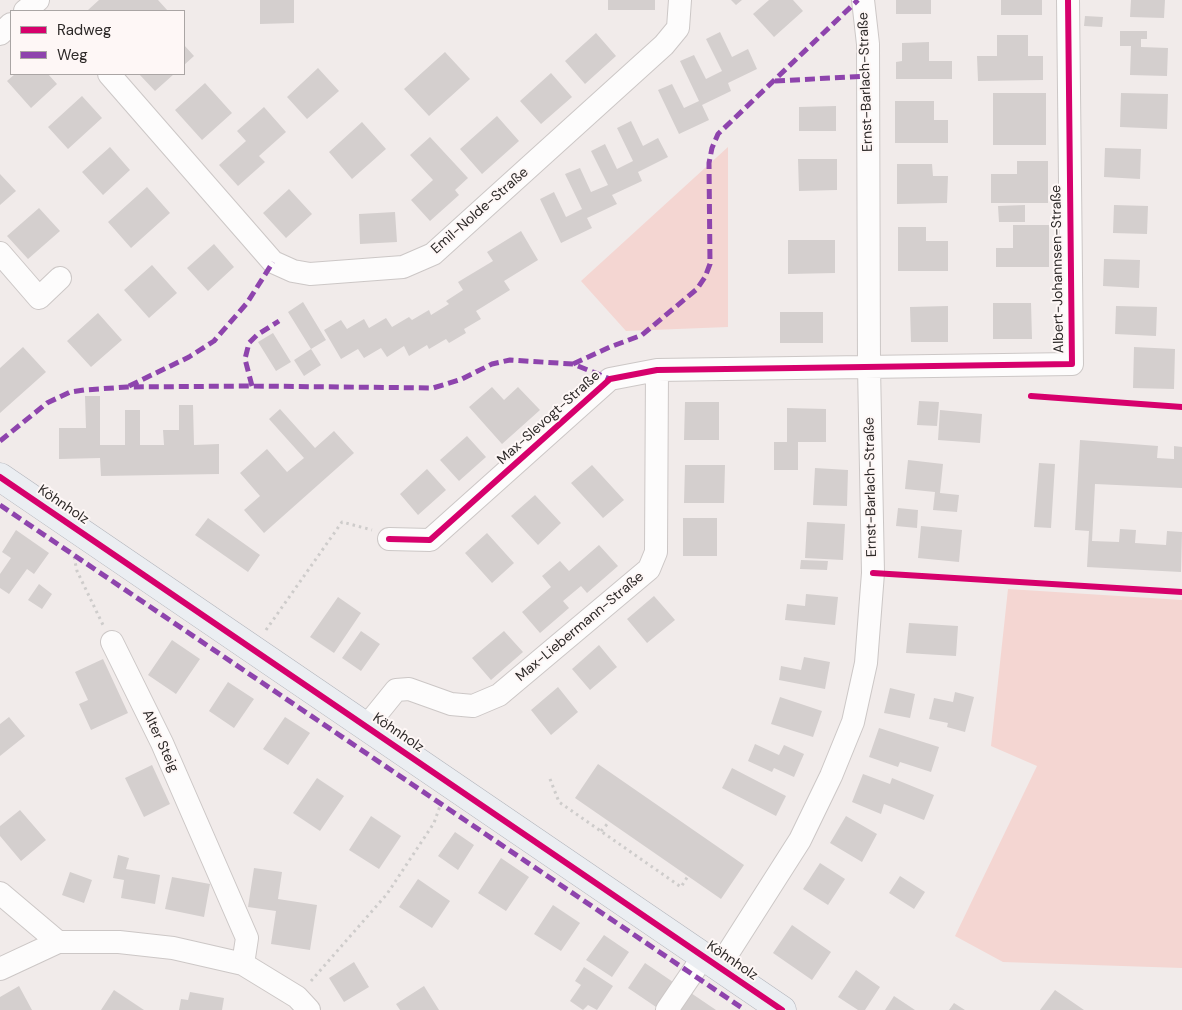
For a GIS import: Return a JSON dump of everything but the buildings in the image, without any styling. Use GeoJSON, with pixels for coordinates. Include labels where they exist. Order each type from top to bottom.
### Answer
{"type":"FeatureCollection","features":[{"type":"Feature","properties":{"kind":"main road","name":"Köhnholz"},"geometry":{"type":"LineString","coordinates":[[0,477],[782,1010]]}},
{"type":"Feature","properties":{"kind":"street"},"geometry":{"type":"LineString","coordinates":[[26,10],[38,0]]}},
{"type":"Feature","properties":{"kind":"street"},"geometry":{"type":"LineString","coordinates":[[44,0],[53,10]]}},
{"type":"Feature","properties":{"kind":"street","name":"Emil-Nolde-Straße"},"geometry":{"type":"LineString","coordinates":[[109,75],[273,262],[293,271],[310,274],[403,267],[433,254],[664,45],[678,28],[680,0]]}},
{"type":"Feature","properties":{"kind":"street","name":"Ernst-Barlach-Straße"},"geometry":{"type":"LineString","coordinates":[[667,1010],[711,962],[800,840],[831,776],[853,722],[866,663],[872,582],[868,44],[863,0]]}},
{"type":"Feature","properties":{"kind":"street","name":"Albert-Johannsen-Straße"},"geometry":{"type":"LineString","coordinates":[[869,367],[1072,364],[1068,0]]}},
{"type":"Feature","properties":{"kind":"street"},"geometry":{"type":"LineString","coordinates":[[0,34],[10,25]]}},
{"type":"Feature","properties":{"kind":"street"},"geometry":{"type":"LineString","coordinates":[[0,253],[39,298],[60,278]]}},
{"type":"Feature","properties":{"kind":"street","name":"Max-Slevogt-Straße"},"geometry":{"type":"LineString","coordinates":[[389,539],[430,540],[610,379],[657,370],[869,367]]}},
{"type":"Feature","properties":{"kind":"street","name":"Max-Liebermann-Straße"},"geometry":{"type":"LineString","coordinates":[[366,727],[396,690],[409,689],[451,704],[473,706],[499,695],[649,569],[656,552],[657,370]]}},
{"type":"Feature","properties":{"kind":"street","name":"Alter Steig"},"geometry":{"type":"LineString","coordinates":[[112,642],[162,743],[247,938],[243,964]]}},
{"type":"Feature","properties":{"kind":"street"},"geometry":{"type":"LineString","coordinates":[[0,892],[58,942]]}},
{"type":"Feature","properties":{"kind":"street"},"geometry":{"type":"LineString","coordinates":[[0,969],[58,942],[119,942],[173,948],[243,964],[303,1003]]}},
{"type":"Feature","properties":{"kind":"path"},"geometry":{"type":"LineString","coordinates":[[64,520],[77,571],[112,642]]}},
{"type":"Feature","properties":{"kind":"path"},"geometry":{"type":"LineString","coordinates":[[252,649],[342,522],[369,528],[389,539]]}},
{"type":"Feature","properties":{"kind":"path"},"geometry":{"type":"LineString","coordinates":[[550,779],[558,802],[680,887],[688,876]]}},
{"type":"Feature","properties":{"kind":"path"},"geometry":{"type":"LineString","coordinates":[[303,1003],[387,894],[434,823],[448,782]]}},
{"type":"Feature","properties":{"kind":"path"},"geometry":{"type":"LineString","coordinates":[[601,831],[609,822]]}},
{"type":"Feature","properties":{"kind":"shaded area"},"geometry":{"type":"Polygon","coordinates":[[[728,147],[728,327],[626,331],[581,281],[728,147]]]}},
{"type":"Feature","properties":{"kind":"shaded area"},"geometry":{"type":"Polygon","coordinates":[[[1008,589],[1182,600],[1182,968],[1003,962],[955,936],[1037,766],[991,746],[1008,589]]]}},
{"type":"Feature","properties":{"kind":"marked path"},"geometry":{"type":"LineString","coordinates":[[573,364],[642,335],[697,289],[705,277],[710,264],[709,163],[712,148],[718,134],[858,0]]}},
{"type":"Feature","properties":{"kind":"marked path"},"geometry":{"type":"LineString","coordinates":[[775,81],[869,76]]}},
{"type":"Feature","properties":{"kind":"marked path"},"geometry":{"type":"LineString","coordinates":[[129,386],[189,357],[214,341],[247,303],[273,262]]}},
{"type":"Feature","properties":{"kind":"marked path"},"geometry":{"type":"LineString","coordinates":[[252,386],[245,359],[249,343],[257,335],[279,321]]}},
{"type":"Feature","properties":{"kind":"marked path"},"geometry":{"type":"LineString","coordinates":[[0,441],[47,403],[70,392],[84,390],[127,387],[252,386],[433,388],[462,379],[492,364],[510,360],[573,364],[610,379]]}},
{"type":"Feature","properties":{"kind":"marked path"},"geometry":{"type":"LineString","coordinates":[[0,505],[745,1010]]}},
{"type":"Feature","properties":{"kind":"cycle path"},"geometry":{"type":"LineString","coordinates":[[389,539],[430,540],[610,379],[657,370],[1072,364],[1068,0]]}},
{"type":"Feature","properties":{"kind":"cycle path"},"geometry":{"type":"LineString","coordinates":[[1031,396],[1182,407]]}},
{"type":"Feature","properties":{"kind":"cycle path"},"geometry":{"type":"LineString","coordinates":[[0,477],[782,1010]]}},
{"type":"Feature","properties":{"kind":"cycle path"},"geometry":{"type":"LineString","coordinates":[[873,573],[1182,592]]}}]}
